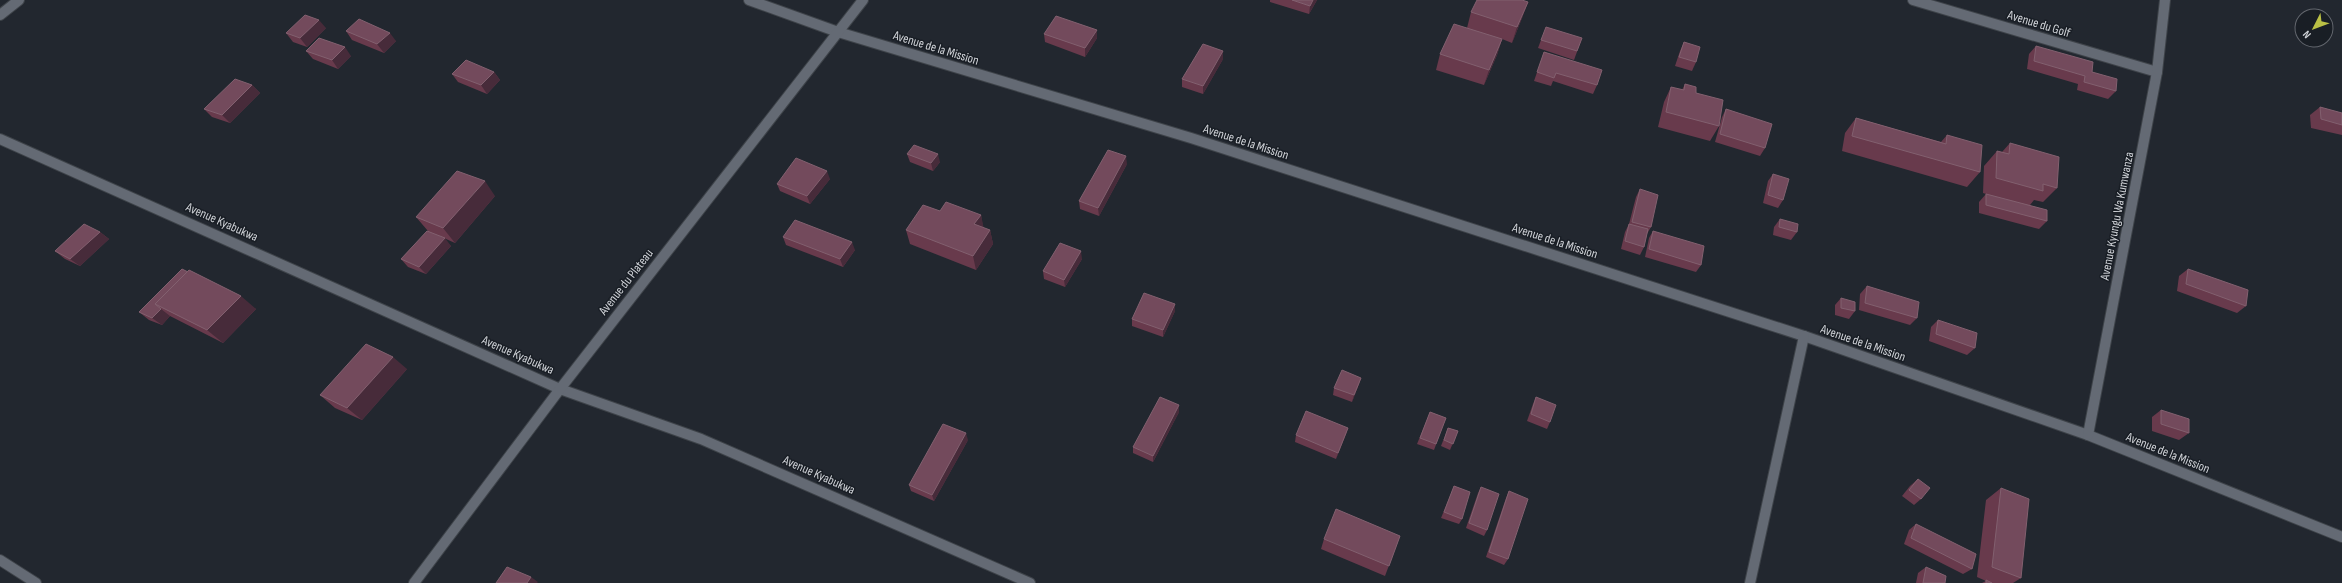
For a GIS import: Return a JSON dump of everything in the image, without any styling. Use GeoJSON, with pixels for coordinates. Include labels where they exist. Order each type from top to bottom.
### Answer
{"type":"FeatureCollection","features":[{"type":"Feature","properties":{"kind":"street"},"geometry":{"type":"LineString","coordinates":[[0,15],[19,0]]}},
{"type":"Feature","properties":{"kind":"street","name":"Avenue de la Mission"},"geometry":{"type":"LineString","coordinates":[[749,0],[838,32],[1190,138],[1804,336],[2088,435],[2342,537]]}},
{"type":"Feature","properties":{"kind":"street","name":"Avenue du Plateau"},"geometry":{"type":"LineString","coordinates":[[414,583],[560,389],[863,0]]}},
{"type":"Feature","properties":{"kind":"street","name":"Avenue du Golf"},"geometry":{"type":"LineString","coordinates":[[1913,0],[2157,72]]}},
{"type":"Feature","properties":{"kind":"street","name":"Avenue Kyungu Wa Kumwanza"},"geometry":{"type":"LineString","coordinates":[[2088,435],[2157,72],[2165,0]]}},
{"type":"Feature","properties":{"kind":"street","name":"Avenue Kyabukwa"},"geometry":{"type":"LineString","coordinates":[[0,139],[560,389],[701,439],[1030,583]]}},
{"type":"Feature","properties":{"kind":"street"},"geometry":{"type":"LineString","coordinates":[[1750,583],[1804,336]]}},
{"type":"Feature","properties":{"kind":"street"},"geometry":{"type":"LineString","coordinates":[[0,560],[36,583]]}},
{"type":"Feature","properties":{"kind":"building"},"geometry":{"type":"Polygon","coordinates":[[[1292,0],[1313,0],[1310,6],[1292,0]]]}},
{"type":"Feature","properties":{"kind":"building"},"geometry":{"type":"Polygon","coordinates":[[[1477,0],[1522,0],[1528,2],[1517,27],[1471,12],[1477,0]]]}},
{"type":"Feature","properties":{"kind":"building"},"geometry":{"type":"Polygon","coordinates":[[[305,15],[319,20],[300,38],[286,33],[305,15]]]}},
{"type":"Feature","properties":{"kind":"building"},"geometry":{"type":"Polygon","coordinates":[[[1056,16],[1097,30],[1085,48],[1044,34],[1056,16]]]}},
{"type":"Feature","properties":{"kind":"building"},"geometry":{"type":"Polygon","coordinates":[[[359,19],[390,33],[377,44],[346,31],[359,19]]]}},
{"type":"Feature","properties":{"kind":"building"},"geometry":{"type":"Polygon","coordinates":[[[1454,24],[1502,39],[1489,70],[1440,54],[1454,24]]]}},
{"type":"Feature","properties":{"kind":"building"},"geometry":{"type":"Polygon","coordinates":[[[1546,27],[1582,38],[1577,51],[1541,40],[1546,27]]]}},
{"type":"Feature","properties":{"kind":"building"},"geometry":{"type":"Polygon","coordinates":[[[319,38],[345,47],[332,60],[306,51],[319,38]]]}},
{"type":"Feature","properties":{"kind":"building"},"geometry":{"type":"Polygon","coordinates":[[[1684,42],[1700,47],[1696,62],[1679,57],[1684,42]]]}},
{"type":"Feature","properties":{"kind":"building"},"geometry":{"type":"Polygon","coordinates":[[[1203,44],[1223,51],[1203,86],[1182,79],[1203,44]]]}},
{"type":"Feature","properties":{"kind":"building"},"geometry":{"type":"Polygon","coordinates":[[[2036,46],[2093,62],[2092,72],[2117,79],[2116,91],[2084,82],[2085,76],[2034,61],[2036,46]]]}},
{"type":"Feature","properties":{"kind":"building"},"geometry":{"type":"Polygon","coordinates":[[[1544,52],[1602,70],[1597,85],[1556,73],[1554,78],[1537,72],[1544,52]]]}},
{"type":"Feature","properties":{"kind":"building"},"geometry":{"type":"Polygon","coordinates":[[[466,60],[494,72],[481,85],[452,74],[466,60]]]}},
{"type":"Feature","properties":{"kind":"building"},"geometry":{"type":"Polygon","coordinates":[[[235,79],[252,85],[222,115],[204,109],[235,79]]]}},
{"type":"Feature","properties":{"kind":"building"},"geometry":{"type":"Polygon","coordinates":[[[1685,84],[1696,87],[1696,93],[1723,100],[1719,126],[1666,112],[1671,87],[1684,90],[1685,84]]]}},
{"type":"Feature","properties":{"kind":"building"},"geometry":{"type":"Polygon","coordinates":[[[2320,107],[2342,113],[2342,125],[2321,119],[2320,107]]]}},
{"type":"Feature","properties":{"kind":"building"},"geometry":{"type":"Polygon","coordinates":[[[1726,109],[1772,124],[1765,148],[1720,134],[1726,109]]]}},
{"type":"Feature","properties":{"kind":"building"},"geometry":{"type":"Polygon","coordinates":[[[1856,118],[1946,144],[1947,135],[1982,145],[1980,172],[1852,136],[1856,118]]]}},
{"type":"Feature","properties":{"kind":"building"},"geometry":{"type":"Polygon","coordinates":[[[2010,143],[2059,157],[2057,188],[2043,184],[2043,191],[1996,178],[1997,151],[2009,154],[2010,143]]]}},
{"type":"Feature","properties":{"kind":"building"},"geometry":{"type":"Polygon","coordinates":[[[914,145],[938,154],[931,163],[907,154],[914,145]]]}},
{"type":"Feature","properties":{"kind":"building"},"geometry":{"type":"Polygon","coordinates":[[[1108,150],[1126,156],[1098,208],[1079,201],[1108,150]]]}},
{"type":"Feature","properties":{"kind":"building"},"geometry":{"type":"Polygon","coordinates":[[[796,158],[827,171],[807,196],[777,184],[796,158]]]}},
{"type":"Feature","properties":{"kind":"building"},"geometry":{"type":"Polygon","coordinates":[[[457,171],[485,181],[443,228],[416,217],[457,171]]]}},
{"type":"Feature","properties":{"kind":"building"},"geometry":{"type":"Polygon","coordinates":[[[1773,174],[1789,179],[1783,200],[1768,195],[1773,174]]]}},
{"type":"Feature","properties":{"kind":"building"},"geometry":{"type":"Polygon","coordinates":[[[1640,189],[1658,195],[1651,227],[1632,222],[1640,189]]]}},
{"type":"Feature","properties":{"kind":"building"},"geometry":{"type":"Polygon","coordinates":[[[1986,194],[2047,210],[2047,221],[1986,205],[1986,194]]]}},
{"type":"Feature","properties":{"kind":"building"},"geometry":{"type":"Polygon","coordinates":[[[946,202],[981,215],[974,224],[990,230],[973,256],[906,230],[923,205],[940,211],[946,202]]]}},
{"type":"Feature","properties":{"kind":"building"},"geometry":{"type":"Polygon","coordinates":[[[1780,219],[1798,224],[1797,232],[1779,227],[1780,219]]]}},
{"type":"Feature","properties":{"kind":"building"},"geometry":{"type":"Polygon","coordinates":[[[795,220],[852,242],[840,259],[783,237],[795,220]]]}},
{"type":"Feature","properties":{"kind":"building"},"geometry":{"type":"Polygon","coordinates":[[[84,224],[100,232],[70,259],[55,251],[84,224]]]}},
{"type":"Feature","properties":{"kind":"building"},"geometry":{"type":"Polygon","coordinates":[[[1629,224],[1648,229],[1644,247],[1625,241],[1629,224]]]}},
{"type":"Feature","properties":{"kind":"building"},"geometry":{"type":"Polygon","coordinates":[[[427,231],[445,238],[419,267],[401,259],[427,231]]]}},
{"type":"Feature","properties":{"kind":"building"},"geometry":{"type":"Polygon","coordinates":[[[1653,231],[1704,246],[1701,265],[1649,249],[1653,231]]]}},
{"type":"Feature","properties":{"kind":"building"},"geometry":{"type":"Polygon","coordinates":[[[1060,243],[1081,251],[1064,280],[1043,271],[1060,243]]]}},
{"type":"Feature","properties":{"kind":"building"},"geometry":{"type":"Polygon","coordinates":[[[182,269],[188,272],[155,304],[161,309],[152,318],[139,312],[182,269]]]}},
{"type":"Feature","properties":{"kind":"building"},"geometry":{"type":"Polygon","coordinates":[[[2188,269],[2248,290],[2246,306],[2186,284],[2188,269]]]}},
{"type":"Feature","properties":{"kind":"building"},"geometry":{"type":"Polygon","coordinates":[[[189,270],[241,296],[207,330],[155,304],[189,270]]]}},
{"type":"Feature","properties":{"kind":"building"},"geometry":{"type":"Polygon","coordinates":[[[1867,286],[1919,302],[1917,318],[1865,303],[1867,286]]]}},
{"type":"Feature","properties":{"kind":"building"},"geometry":{"type":"Polygon","coordinates":[[[1144,293],[1175,304],[1163,330],[1132,319],[1144,293]]]}},
{"type":"Feature","properties":{"kind":"building"},"geometry":{"type":"Polygon","coordinates":[[[1841,298],[1855,302],[1855,311],[1841,308],[1841,298]]]}},
{"type":"Feature","properties":{"kind":"building"},"geometry":{"type":"Polygon","coordinates":[[[1938,320],[1977,333],[1975,348],[1936,334],[1938,320]]]}},
{"type":"Feature","properties":{"kind":"building"},"geometry":{"type":"Polygon","coordinates":[[[366,344],[393,357],[347,408],[320,395],[366,344]]]}},
{"type":"Feature","properties":{"kind":"building"},"geometry":{"type":"Polygon","coordinates":[[[1342,370],[1361,378],[1354,395],[1334,388],[1342,370]]]}},
{"type":"Feature","properties":{"kind":"building"},"geometry":{"type":"Polygon","coordinates":[[[1160,397],[1179,405],[1153,456],[1133,447],[1160,397]]]}},
{"type":"Feature","properties":{"kind":"building"},"geometry":{"type":"Polygon","coordinates":[[[1536,397],[1556,405],[1550,422],[1531,414],[1536,397]]]}},
{"type":"Feature","properties":{"kind":"building"},"geometry":{"type":"Polygon","coordinates":[[[2161,410],[2189,419],[2189,433],[2161,424],[2161,410]]]}},
{"type":"Feature","properties":{"kind":"building"},"geometry":{"type":"Polygon","coordinates":[[[1306,411],[1348,428],[1338,453],[1296,435],[1306,411]]]}},
{"type":"Feature","properties":{"kind":"building"},"geometry":{"type":"Polygon","coordinates":[[[1430,412],[1446,418],[1436,444],[1420,438],[1430,412]]]}},
{"type":"Feature","properties":{"kind":"building"},"geometry":{"type":"Polygon","coordinates":[[[943,424],[966,433],[932,495],[909,485],[943,424]]]}},
{"type":"Feature","properties":{"kind":"building"},"geometry":{"type":"Polygon","coordinates":[[[1448,428],[1458,431],[1453,444],[1444,440],[1448,428]]]}},
{"type":"Feature","properties":{"kind":"building"},"geometry":{"type":"Polygon","coordinates":[[[1918,479],[1930,488],[1921,499],[1909,490],[1918,479]]]}},
{"type":"Feature","properties":{"kind":"building"},"geometry":{"type":"Polygon","coordinates":[[[1454,486],[1470,492],[1462,519],[1444,512],[1454,486]]]}},
{"type":"Feature","properties":{"kind":"building"},"geometry":{"type":"Polygon","coordinates":[[[1481,487],[1499,494],[1487,530],[1469,523],[1481,487]]]}},
{"type":"Feature","properties":{"kind":"building"},"geometry":{"type":"Polygon","coordinates":[[[2001,488],[2029,499],[2021,578],[1992,567],[2001,488]]]}},
{"type":"Feature","properties":{"kind":"building"},"geometry":{"type":"Polygon","coordinates":[[[1509,491],[1528,499],[1508,559],[1489,552],[1509,491]]]}},
{"type":"Feature","properties":{"kind":"building"},"geometry":{"type":"Polygon","coordinates":[[[1336,509],[1400,536],[1389,566],[1324,539],[1336,509]]]}},
{"type":"Feature","properties":{"kind":"building"},"geometry":{"type":"Polygon","coordinates":[[[1916,524],[1976,554],[1972,569],[1911,538],[1916,524]]]}},
{"type":"Feature","properties":{"kind":"building"},"geometry":{"type":"Polygon","coordinates":[[[507,567],[531,577],[527,583],[496,583],[507,567]]]}},
{"type":"Feature","properties":{"kind":"building"},"geometry":{"type":"Polygon","coordinates":[[[1926,567],[1946,576],[1945,583],[1923,583],[1926,567]]]}}]}
